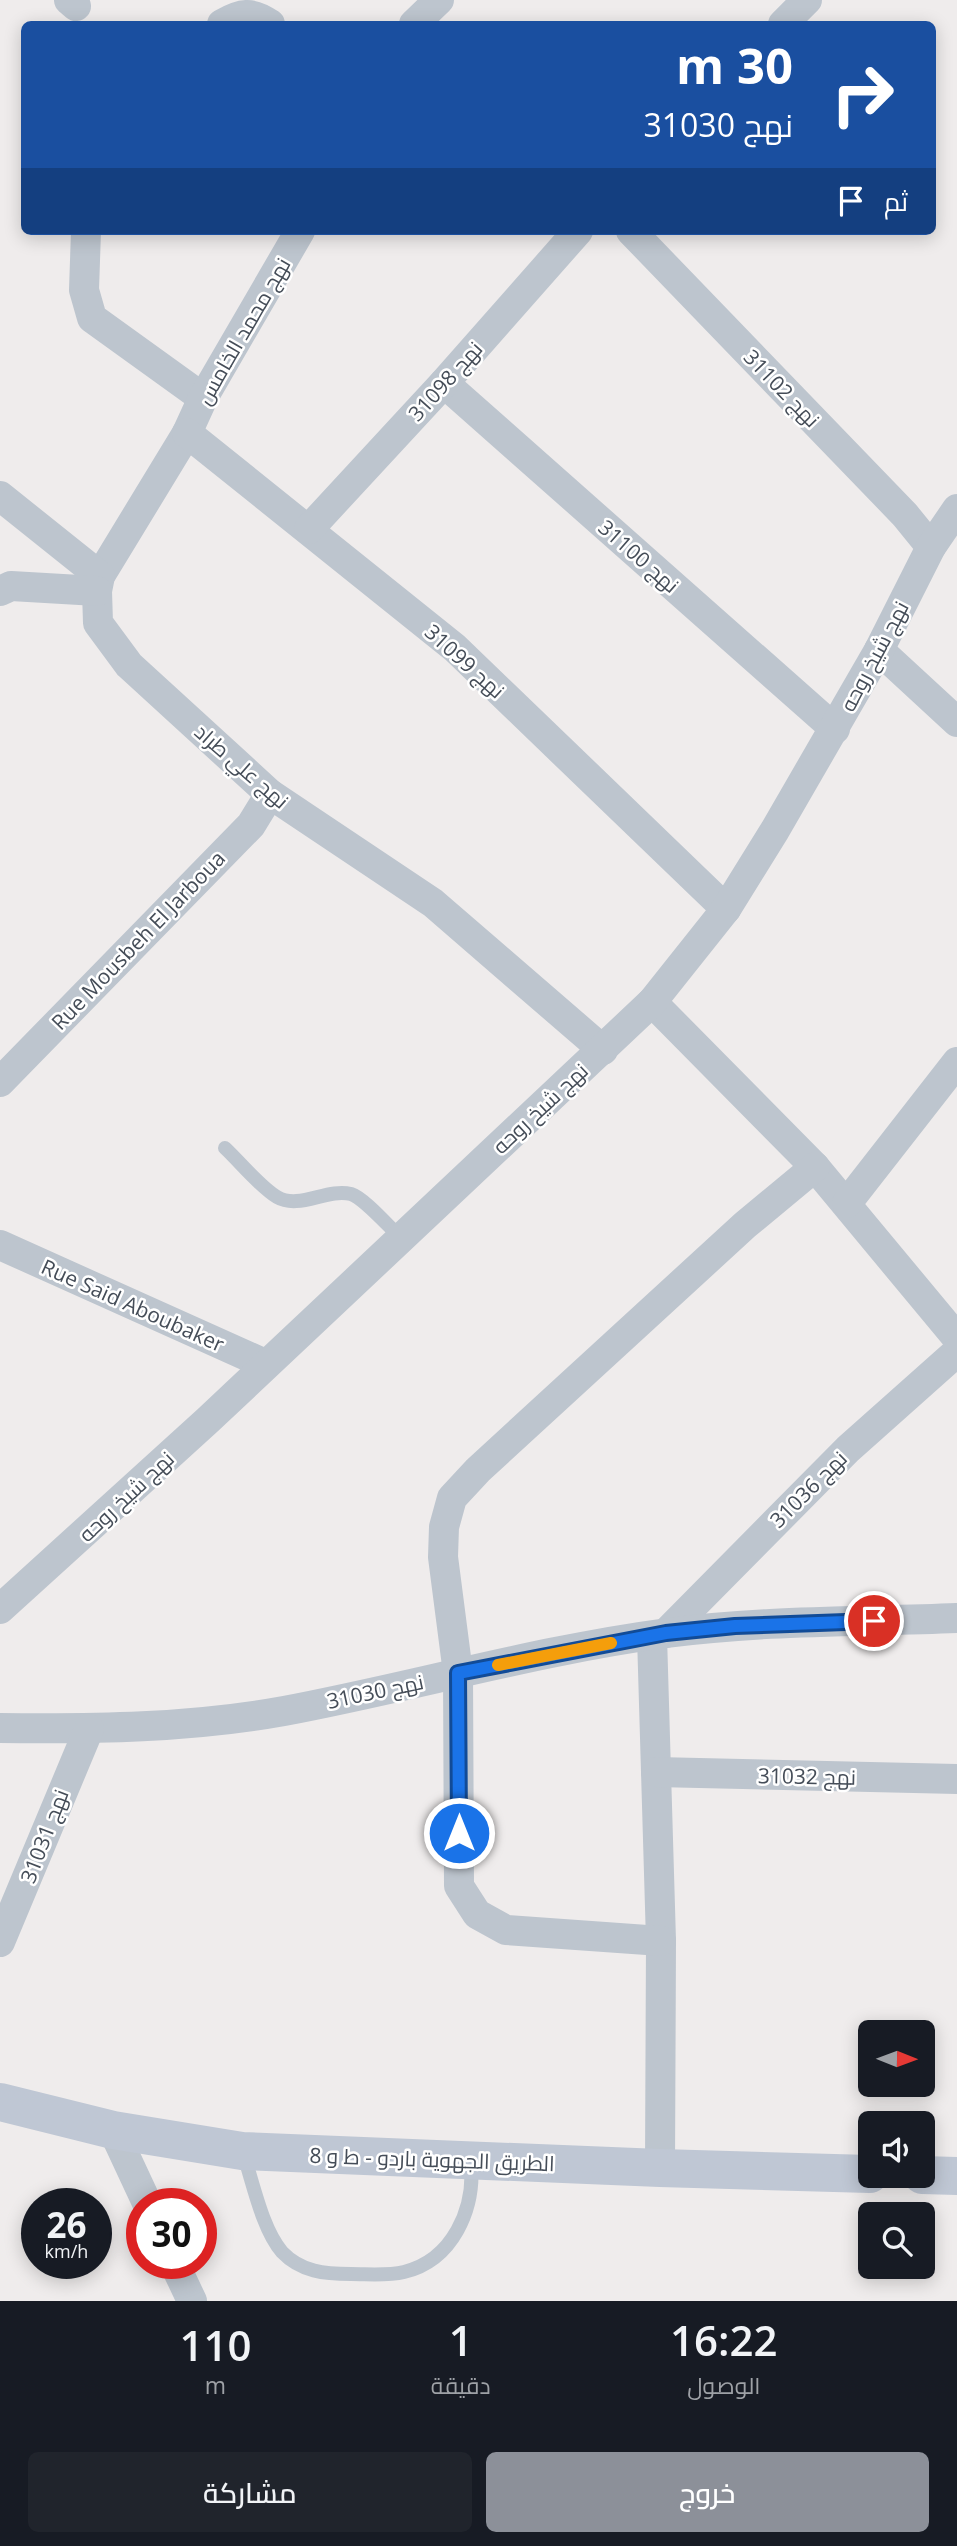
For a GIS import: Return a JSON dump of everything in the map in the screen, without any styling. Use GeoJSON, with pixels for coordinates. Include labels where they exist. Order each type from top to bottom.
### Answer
{"type":"FeatureCollection","features":[{"type":"Feature","properties":{"kind":"main road","name":"الطريق الجهوية باردو - ط و 8"},"geometry":{"type":"LineString","coordinates":[[0,2102],[113,2130],[242,2151],[858,2174]]}},
{"type":"Feature","properties":{"kind":"main road"},"geometry":{"type":"LineString","coordinates":[[935,2175],[957,2176]]}},
{"type":"Feature","properties":{"kind":"street"},"geometry":{"type":"LineString","coordinates":[[418,21],[439,0]]}},
{"type":"Feature","properties":{"kind":"street"},"geometry":{"type":"LineString","coordinates":[[786,21],[807,0]]}},
{"type":"Feature","properties":{"kind":"street"},"geometry":{"type":"LineString","coordinates":[[227,21],[240,14],[257,15],[266,21]]}},
{"type":"Feature","properties":{"kind":"street"},"geometry":{"type":"LineString","coordinates":[[86,235],[84,290],[92,318],[203,398]]}},
{"type":"Feature","properties":{"kind":"street","name":"نهج محمد الخامس"},"geometry":{"type":"LineString","coordinates":[[187,433],[203,398],[298,235]]}},
{"type":"Feature","properties":{"kind":"street","name":"نهج 31098"},"geometry":{"type":"LineString","coordinates":[[309,529],[444,383],[574,235]]}},
{"type":"Feature","properties":{"kind":"street","name":"نهج 31102"},"geometry":{"type":"LineString","coordinates":[[635,235],[905,515],[930,547]]}},
{"type":"Feature","properties":{"kind":"street","name":"نهج 31100"},"geometry":{"type":"LineString","coordinates":[[444,383],[835,729]]}},
{"type":"Feature","properties":{"kind":"street"},"geometry":{"type":"LineString","coordinates":[[98,583],[187,433]]}},
{"type":"Feature","properties":{"kind":"street","name":"نهج 31099"},"geometry":{"type":"LineString","coordinates":[[187,433],[455,648],[726,909]]}},
{"type":"Feature","properties":{"kind":"street"},"geometry":{"type":"LineString","coordinates":[[0,496],[98,583]]}},
{"type":"Feature","properties":{"kind":"street","name":"نهج شيخ روحه"},"geometry":{"type":"LineString","coordinates":[[0,1609],[62,1556],[652,1003],[726,909],[835,729],[879,650],[930,547],[957,509]]}},
{"type":"Feature","properties":{"kind":"street"},"geometry":{"type":"LineString","coordinates":[[0,591],[11,586],[98,583]]}},
{"type":"Feature","properties":{"kind":"street","name":"نهج علي طراد"},"geometry":{"type":"LineString","coordinates":[[98,583],[98,623],[129,664],[270,794],[433,902],[603,1050]]}},
{"type":"Feature","properties":{"kind":"street"},"geometry":{"type":"LineString","coordinates":[[879,650],[957,722]]}},
{"type":"Feature","properties":{"kind":"street","name":"Rue Mousbeh El Jarboua"},"geometry":{"type":"LineString","coordinates":[[0,1082],[251,825],[270,794]]}},
{"type":"Feature","properties":{"kind":"street"},"geometry":{"type":"LineString","coordinates":[[652,1003],[815,1167],[957,1338]]}},
{"type":"Feature","properties":{"kind":"street"},"geometry":{"type":"LineString","coordinates":[[847,1203],[957,1062]]}},
{"type":"Feature","properties":{"kind":"street"},"geometry":{"type":"LineString","coordinates":[[661,1941],[506,1930],[477,1914],[459,1886],[458,1673],[443,1557],[444,1527],[452,1498],[478,1470],[735,1234],[815,1167]]}},
{"type":"Feature","properties":{"kind":"street","name":"Rue Said Aboubaker"},"geometry":{"type":"LineString","coordinates":[[0,1245],[265,1364]]}},
{"type":"Feature","properties":{"kind":"street","name":"نهج 31036"},"geometry":{"type":"LineString","coordinates":[[659,1634],[848,1449],[957,1352]]}},
{"type":"Feature","properties":{"kind":"street","name":"نهج 31030"},"geometry":{"type":"LineString","coordinates":[[0,1728],[89,1729],[185,1725],[271,1713],[659,1634],[735,1626],[957,1618]]}},
{"type":"Feature","properties":{"kind":"street"},"geometry":{"type":"LineString","coordinates":[[659,1634],[656,1772],[661,1941],[660,2168]]}},
{"type":"Feature","properties":{"kind":"street","name":"نهج 31031"},"geometry":{"type":"LineString","coordinates":[[0,1942],[72,1764],[89,1729]]}},
{"type":"Feature","properties":{"kind":"street","name":"نهج 31032"},"geometry":{"type":"LineString","coordinates":[[656,1772],[957,1779]]}},
{"type":"Feature","properties":{"kind":"street"},"geometry":{"type":"LineString","coordinates":[[113,2130],[140,2188]]}},
{"type":"Feature","properties":{"kind":"street"},"geometry":{"type":"LineString","coordinates":[[182,2279],[192,2301]]}},
{"type":"Feature","properties":{"kind":"lane"},"geometry":{"type":"LineString","coordinates":[[225,1148],[276,1196],[288,1200],[306,1199],[333,1192],[354,1195],[400,1237]]}},
{"type":"Feature","properties":{"kind":"lane"},"geometry":{"type":"LineString","coordinates":[[242,2151],[268,2228],[278,2246],[292,2261],[304,2268],[330,2274],[383,2275],[405,2272],[427,2262],[445,2248],[459,2229],[469,2208],[473,2185],[471,2161]]}},
{"type":"Feature","properties":{"kind":"slow traffic"},"geometry":{"type":"LineString","coordinates":[[498,1665],[611,1643]]}},
{"type":"Feature","properties":{"kind":"route"},"geometry":{"type":"LineString","coordinates":[[459,1833],[458,1673],[666,1633],[735,1626],[874,1621]]}}]}
